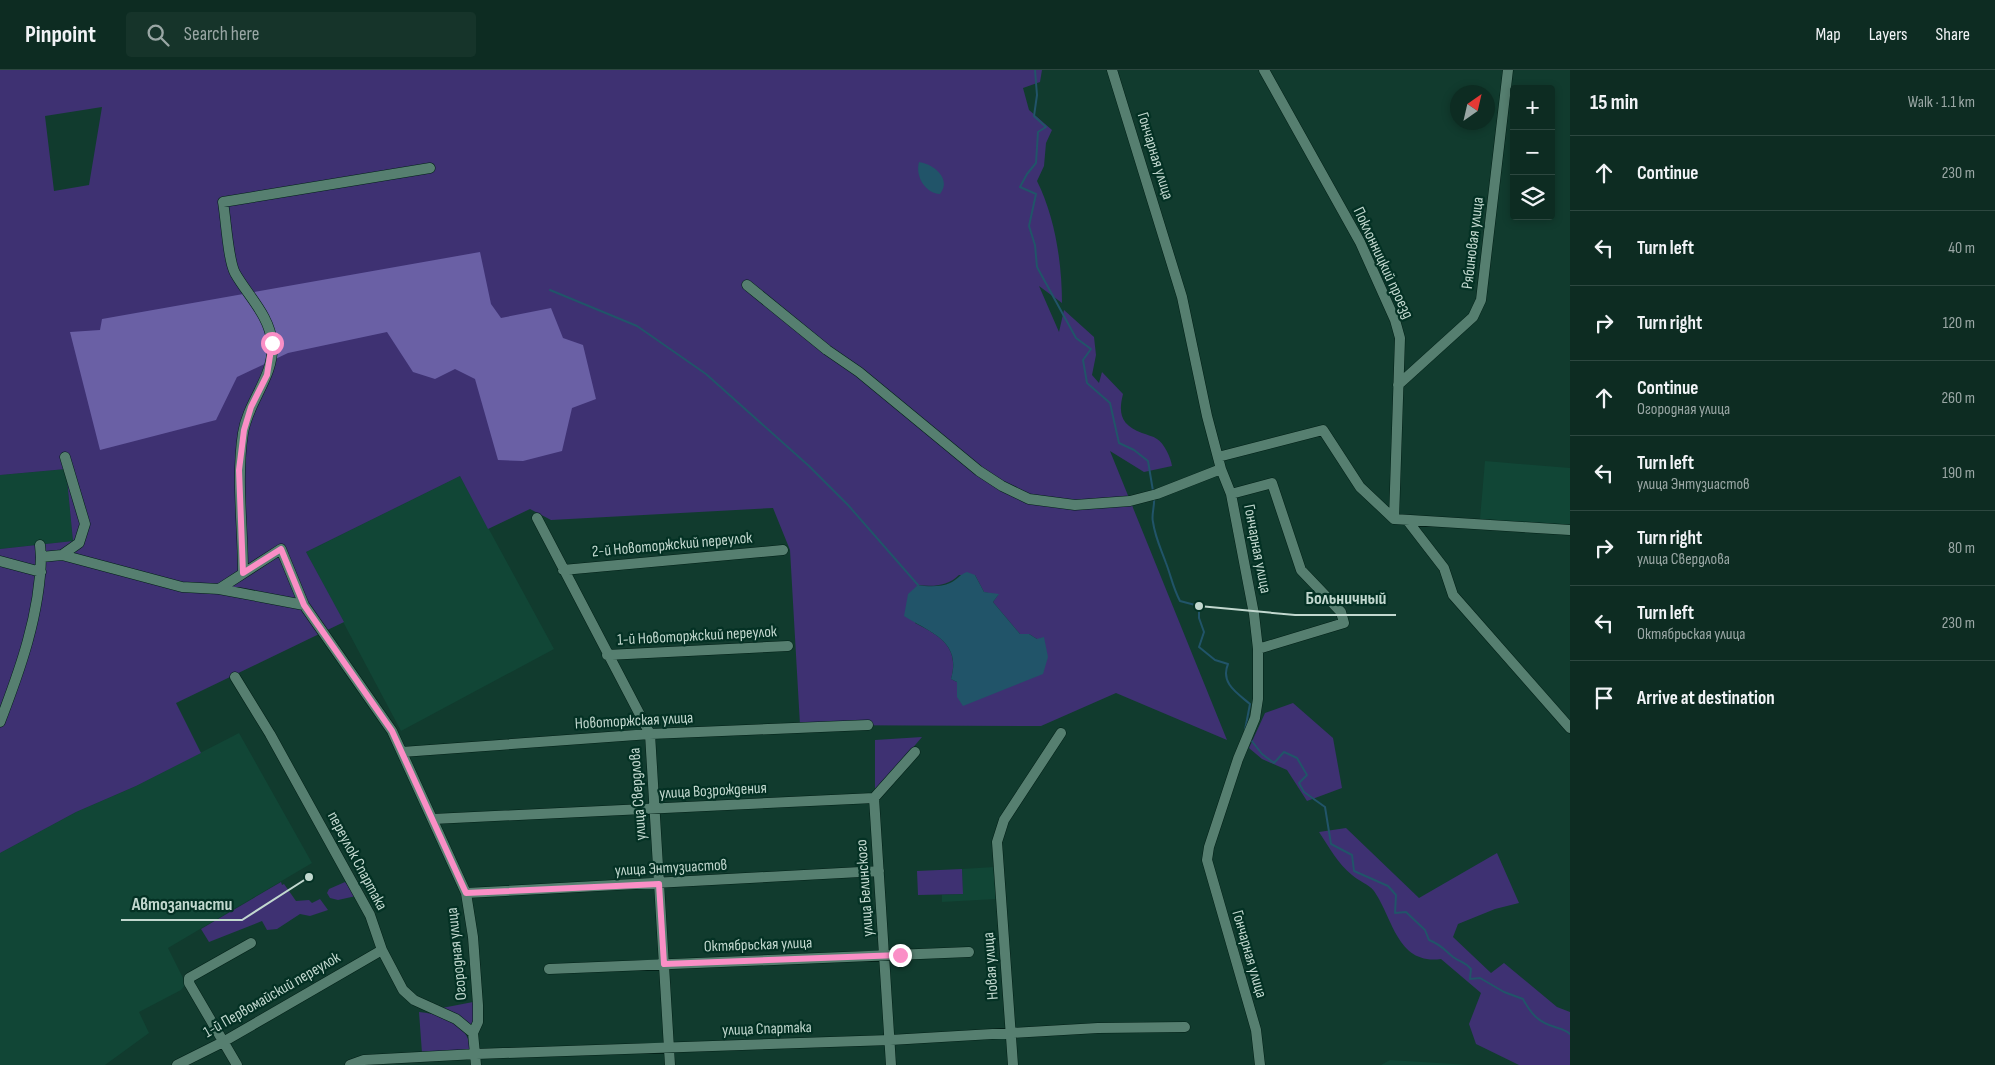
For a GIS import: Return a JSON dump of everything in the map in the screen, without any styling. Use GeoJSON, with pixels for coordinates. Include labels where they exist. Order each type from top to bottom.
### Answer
{"type":"FeatureCollection","features":[{"type":"Feature","properties":{"kind":"street","name":"Гончарная улица"},"geometry":{"type":"LineString","coordinates":[[1112,70],[1182,297],[1218,457],[1231,494],[1258,649],[1258,699],[1250,731],[1209,847],[1207,860],[1256,1030],[1260,1065]]}},
{"type":"Feature","properties":{"kind":"street","name":"Поклонницкий проезд"},"geometry":{"type":"LineString","coordinates":[[1264,70],[1360,242],[1395,320],[1400,338],[1394,518]]}},
{"type":"Feature","properties":{"kind":"street","name":"Рябиновая улица"},"geometry":{"type":"LineString","coordinates":[[1398,385],[1473,317],[1481,300],[1508,70]]}},
{"type":"Feature","properties":{"kind":"street"},"geometry":{"type":"LineString","coordinates":[[219,589],[243,573],[239,470],[244,430],[251,407],[267,375],[272,343],[261,311],[234,272],[223,202],[430,168]]}},
{"type":"Feature","properties":{"kind":"street"},"geometry":{"type":"LineString","coordinates":[[747,285],[827,350],[859,372],[979,471],[1002,486],[1029,499],[1075,505],[1130,501],[1154,495],[1221,469]]}},
{"type":"Feature","properties":{"kind":"street"},"geometry":{"type":"LineString","coordinates":[[1218,457],[1323,430],[1360,487],[1394,518],[1570,530]]}},
{"type":"Feature","properties":{"kind":"street"},"geometry":{"type":"LineString","coordinates":[[62,555],[79,543],[85,524],[65,457]]}},
{"type":"Feature","properties":{"kind":"street"},"geometry":{"type":"LineString","coordinates":[[1231,494],[1272,483],[1301,570],[1341,612],[1344,623],[1258,649]]}},
{"type":"Feature","properties":{"kind":"street","name":"улица Свердлова"},"geometry":{"type":"LineString","coordinates":[[537,518],[650,734],[670,1065]]}},
{"type":"Feature","properties":{"kind":"street"},"geometry":{"type":"LineString","coordinates":[[1407,520],[1444,568],[1453,594],[1570,728]]}},
{"type":"Feature","properties":{"kind":"street"},"geometry":{"type":"LineString","coordinates":[[0,722],[19,672],[38,592],[41,572],[40,544]]}},
{"type":"Feature","properties":{"kind":"street","name":"Огородная улица"},"geometry":{"type":"LineString","coordinates":[[243,573],[281,549],[304,605],[392,731],[402,752],[466,893],[478,1005],[478,1022],[473,1033],[476,1065]]}},
{"type":"Feature","properties":{"kind":"street","name":"2-й Новоторжский переулок"},"geometry":{"type":"LineString","coordinates":[[563,570],[783,550]]}},
{"type":"Feature","properties":{"kind":"street"},"geometry":{"type":"LineString","coordinates":[[41,557],[62,555],[182,587],[219,589],[304,605]]}},
{"type":"Feature","properties":{"kind":"street"},"geometry":{"type":"LineString","coordinates":[[0,561],[41,572]]}},
{"type":"Feature","properties":{"kind":"street","name":"1-й Новоторжский переулок"},"geometry":{"type":"LineString","coordinates":[[607,655],[788,646]]}},
{"type":"Feature","properties":{"kind":"street","name":"переулок Спартака"},"geometry":{"type":"LineString","coordinates":[[235,677],[274,742],[370,915],[382,950],[403,990],[414,1000],[456,1019],[473,1033]]}},
{"type":"Feature","properties":{"kind":"street","name":"Новоторжская улица"},"geometry":{"type":"LineString","coordinates":[[402,752],[650,734],[868,725]]}},
{"type":"Feature","properties":{"kind":"street","name":"Новая улица"},"geometry":{"type":"LineString","coordinates":[[1013,1065],[997,842],[1001,825],[1061,733]]}},
{"type":"Feature","properties":{"kind":"street"},"geometry":{"type":"LineString","coordinates":[[874,798],[915,752]]}},
{"type":"Feature","properties":{"kind":"street","name":"улица Возрождения"},"geometry":{"type":"LineString","coordinates":[[433,819],[874,798]]}},
{"type":"Feature","properties":{"kind":"street","name":"улица Белинского"},"geometry":{"type":"LineString","coordinates":[[874,798],[891,1065]]}},
{"type":"Feature","properties":{"kind":"street","name":"улица Энтузиастов"},"geometry":{"type":"LineString","coordinates":[[466,893],[879,871]]}},
{"type":"Feature","properties":{"kind":"street"},"geometry":{"type":"LineString","coordinates":[[238,1065],[189,983],[188,978],[251,943]]}},
{"type":"Feature","properties":{"kind":"street","name":"1-й Первомайский переулок"},"geometry":{"type":"LineString","coordinates":[[177,1065],[223,1042],[382,950]]}},
{"type":"Feature","properties":{"kind":"street","name":"Октябрьская улица"},"geometry":{"type":"LineString","coordinates":[[549,970],[969,952]]}},
{"type":"Feature","properties":{"kind":"street","name":"улица Спартака"},"geometry":{"type":"LineString","coordinates":[[350,1065],[364,1060],[476,1054],[890,1040],[1098,1028],[1185,1028]]}},
{"type":"Feature","properties":{"kind":"shaded area"},"geometry":{"type":"Polygon","coordinates":[[[0,70],[1042,70],[1040,82],[1023,88],[1029,110],[1052,130],[1046,143],[1044,166],[1037,181],[1053,225],[1061,272],[1062,303],[1039,286],[1059,332],[1064,310],[1094,337],[1096,355],[1092,375],[1099,383],[1102,372],[1123,394],[1121,413],[1125,422],[1135,430],[1157,439],[1169,455],[1172,466],[1144,472],[1110,451],[1227,740],[1116,693],[1041,726],[800,725],[790,550],[773,508],[551,520],[530,509],[488,529],[460,476],[306,552],[344,622],[176,703],[201,753],[136,786],[76,812],[0,853],[0,549],[73,541],[66,469],[0,475],[0,70]],[[102,107],[45,116],[54,191],[89,185],[102,107]],[[959,575],[955,579],[940,585],[918,585],[915,623],[940,638],[950,651],[953,659],[951,679],[957,682],[957,697],[1037,639],[1029,634],[1020,634],[993,602],[998,595],[984,592],[975,575],[959,575]]]}},
{"type":"Feature","properties":{"kind":"shaded area"},"geometry":{"type":"Polygon","coordinates":[[[480,252],[491,304],[501,318],[551,308],[563,338],[583,345],[596,399],[572,408],[562,451],[523,461],[498,460],[475,379],[455,369],[435,379],[413,372],[387,332],[288,353],[237,377],[216,420],[100,450],[70,332],[100,330],[102,319],[480,252]]]}},
{"type":"Feature","properties":{"kind":"shaded area"},"geometry":{"type":"Polygon","coordinates":[[[1485,461],[1570,468],[1570,527],[1480,519],[1485,461]]]}},
{"type":"Feature","properties":{"kind":"shaded area"},"geometry":{"type":"Polygon","coordinates":[[[66,469],[73,541],[0,549],[0,475],[66,469]]]}},
{"type":"Feature","properties":{"kind":"shaded area"},"geometry":{"type":"Polygon","coordinates":[[[460,476],[554,649],[401,731],[306,552],[460,476]]]}},
{"type":"Feature","properties":{"kind":"shaded area"},"geometry":{"type":"Polygon","coordinates":[[[1293,703],[1333,738],[1342,788],[1307,801],[1287,770],[1262,759],[1249,748],[1265,713],[1293,703]]]}},
{"type":"Feature","properties":{"kind":"shaded area"},"geometry":{"type":"Polygon","coordinates":[[[239,733],[312,863],[168,948],[186,984],[181,990],[139,1012],[149,1033],[105,1065],[0,1065],[0,853],[76,812],[136,786],[239,733]]]}},
{"type":"Feature","properties":{"kind":"shaded area"},"geometry":{"type":"Polygon","coordinates":[[[922,737],[875,792],[875,740],[922,737]]]}},
{"type":"Feature","properties":{"kind":"shaded area"},"geometry":{"type":"Polygon","coordinates":[[[1346,828],[1419,898],[1497,853],[1519,903],[1495,909],[1458,924],[1453,937],[1491,973],[1504,963],[1557,1007],[1570,1012],[1570,1065],[1519,1065],[1476,1044],[1469,1024],[1481,993],[1441,959],[1426,959],[1415,955],[1405,947],[1374,891],[1342,866],[1319,832],[1346,828]]]}},
{"type":"Feature","properties":{"kind":"shaded area"},"geometry":{"type":"Polygon","coordinates":[[[994,867],[996,899],[942,902],[942,895],[963,894],[962,869],[994,867]]]}},
{"type":"Feature","properties":{"kind":"shaded area"},"geometry":{"type":"Polygon","coordinates":[[[962,869],[963,894],[918,895],[917,871],[962,869]]]}},
{"type":"Feature","properties":{"kind":"shaded area"},"geometry":{"type":"Polygon","coordinates":[[[281,882],[296,901],[309,900],[312,903],[320,899],[328,910],[310,916],[300,914],[277,929],[267,930],[262,921],[209,942],[201,929],[281,882]]]}},
{"type":"Feature","properties":{"kind":"shaded area"},"geometry":{"type":"Polygon","coordinates":[[[345,882],[356,896],[338,900],[330,898],[327,893],[329,889],[345,882]]]}},
{"type":"Feature","properties":{"kind":"shaded area"},"geometry":{"type":"Polygon","coordinates":[[[473,1002],[477,1022],[470,1028],[442,1008],[473,1002]]]}},
{"type":"Feature","properties":{"kind":"shaded area"},"geometry":{"type":"Polygon","coordinates":[[[419,1012],[436,1015],[459,1026],[468,1039],[470,1048],[468,1052],[422,1053],[419,1012]]]}},
{"type":"Feature","properties":{"kind":"shaded area"},"geometry":{"type":"Polygon","coordinates":[[[1390,1060],[1470,1065],[1381,1065],[1390,1060]]]}},
{"type":"Feature","properties":{"kind":"water"},"geometry":{"type":"Polygon","coordinates":[[[919,162],[925,163],[940,173],[944,183],[940,194],[930,191],[922,183],[918,173],[919,162]]]}},
{"type":"Feature","properties":{"kind":"water"},"geometry":{"type":"Polygon","coordinates":[[[967,572],[975,575],[984,592],[999,594],[993,602],[1020,634],[1029,634],[1037,639],[1044,637],[1048,657],[1043,674],[963,706],[957,697],[957,682],[951,679],[953,666],[952,656],[948,647],[934,633],[904,616],[908,594],[918,585],[935,586],[947,584],[967,572]]]}},
{"type":"Feature","properties":{"kind":"waterway"},"geometry":{"type":"LineString","coordinates":[[1035,70],[1037,95],[1034,116],[1046,127],[1038,132],[1036,163],[1020,187],[1036,194],[1029,226],[1035,245],[1037,267],[1076,338],[1091,349],[1083,360],[1087,383],[1110,403],[1119,443],[1134,450],[1148,461],[1153,491]]}},
{"type":"Feature","properties":{"kind":"waterway"},"geometry":{"type":"LineString","coordinates":[[550,290],[637,326],[706,374],[809,466],[848,505],[918,585]]}},
{"type":"Feature","properties":{"kind":"waterway"},"geometry":{"type":"LineString","coordinates":[[1154,498],[1152,516],[1154,527],[1180,601],[1199,606],[1199,618],[1204,632],[1199,647],[1215,660],[1228,664],[1226,671],[1228,682],[1235,692],[1250,704],[1245,730]]}},
{"type":"Feature","properties":{"kind":"waterway"},"geometry":{"type":"LineString","coordinates":[[1251,740],[1262,754],[1274,763],[1284,752],[1297,758],[1307,775],[1299,783],[1304,792],[1325,807],[1331,844],[1352,855],[1354,871],[1388,886],[1396,895],[1395,913],[1406,912],[1425,930],[1429,940],[1465,963],[1471,969],[1470,979],[1480,978],[1504,992],[1523,999],[1532,1013],[1540,1020],[1570,1034]]}},
{"type":"Feature","properties":{"kind":"place","name":"Больничный"},"geometry":{"type":"Point","coordinates":[1199,606]}},
{"type":"Feature","properties":{"kind":"place","name":"Автозапчасти"},"geometry":{"type":"Point","coordinates":[309,877]}},
{"type":"Feature","properties":{"kind":"route"},"geometry":{"type":"LineString","coordinates":[[272,343],[271,361],[267,375],[251,407],[244,430],[239,470],[243,522],[243,573],[281,549],[304,605],[392,731],[466,893],[659,884],[664,964],[900,955]]}}]}
